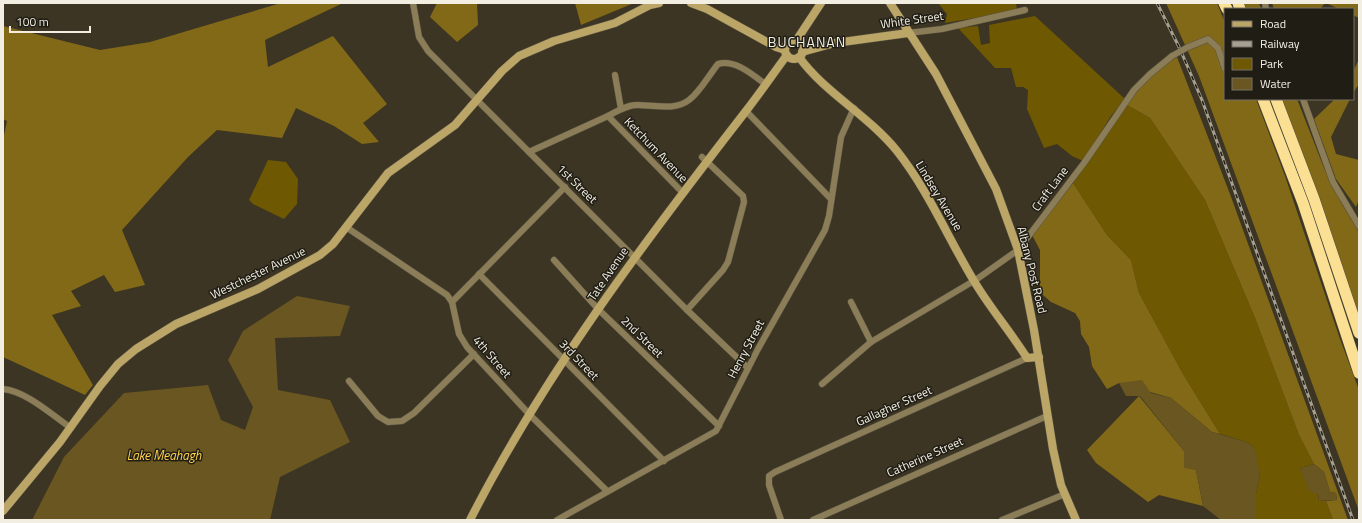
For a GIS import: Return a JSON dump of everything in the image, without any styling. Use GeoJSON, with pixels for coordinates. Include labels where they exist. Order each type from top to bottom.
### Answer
{"type":"FeatureCollection","features":[{"type":"Feature","properties":{"kind":"highway"},"geometry":{"type":"LineString","coordinates":[[1263,100],[1315,239],[1359,373]]}},
{"type":"Feature","properties":{"kind":"highway"},"geometry":{"type":"LineString","coordinates":[[1276,100],[1314,199],[1359,333]]}},
{"type":"Feature","properties":{"kind":"street","name":"1st Street"},"geometry":{"type":"LineString","coordinates":[[413,3],[417,27],[422,43],[687,310],[748,368]]}},
{"type":"Feature","properties":{"kind":"street","name":"Westchester Avenue"},"geometry":{"type":"LineString","coordinates":[[3,511],[71,428],[100,386],[118,364],[136,349],[176,324],[258,289],[320,255],[333,244],[388,173],[455,125],[502,71],[519,56],[554,41],[615,23],[650,5],[659,3]]}},
{"type":"Feature","properties":{"kind":"street"},"geometry":{"type":"LineString","coordinates":[[691,3],[707,9],[786,52],[794,58],[800,54],[801,45],[796,41]]}},
{"type":"Feature","properties":{"kind":"street"},"geometry":{"type":"LineString","coordinates":[[786,52],[788,43],[796,41],[821,3]]}},
{"type":"Feature","properties":{"kind":"street","name":"Albany Post Road"},"geometry":{"type":"LineString","coordinates":[[890,3],[908,33],[936,74],[996,190],[1018,250],[1053,449],[1065,494],[1076,520]]}},
{"type":"Feature","properties":{"kind":"street","name":"White Street"},"geometry":{"type":"LineString","coordinates":[[800,54],[835,43],[942,29],[1025,10]]}},
{"type":"Feature","properties":{"kind":"street","name":"Craft Lane"},"geometry":{"type":"LineString","coordinates":[[822,384],[872,342],[973,280],[1018,250],[1084,163],[1134,90],[1161,63],[1188,47],[1208,39],[1218,48],[1224,66]]}},
{"type":"Feature","properties":{"kind":"street","name":"Tate Avenue"},"geometry":{"type":"LineString","coordinates":[[470,520],[563,360],[634,256],[705,159],[746,111],[786,52]]}},
{"type":"Feature","properties":{"kind":"street","name":"Lindsey Avenue"},"geometry":{"type":"LineString","coordinates":[[800,54],[808,70],[874,125],[897,151],[935,211],[973,280],[1027,358]]}},
{"type":"Feature","properties":{"kind":"street"},"geometry":{"type":"LineString","coordinates":[[608,116],[621,109],[637,105],[676,106],[683,104],[690,100],[718,64],[723,63],[739,67],[765,84]]}},
{"type":"Feature","properties":{"kind":"street"},"geometry":{"type":"LineString","coordinates":[[615,76],[621,109]]}},
{"type":"Feature","properties":{"kind":"street"},"geometry":{"type":"LineString","coordinates":[[1303,100],[1333,182],[1358,222]]}},
{"type":"Feature","properties":{"kind":"street","name":"Henry Street"},"geometry":{"type":"LineString","coordinates":[[557,520],[607,491],[711,435],[719,426],[748,368],[825,230],[841,137],[854,108]]}},
{"type":"Feature","properties":{"kind":"street"},"geometry":{"type":"LineString","coordinates":[[746,111],[831,199]]}},
{"type":"Feature","properties":{"kind":"street","name":"Ketchum Avenue"},"geometry":{"type":"LineString","coordinates":[[529,152],[608,116],[682,192]]}},
{"type":"Feature","properties":{"kind":"street"},"geometry":{"type":"LineString","coordinates":[[687,310],[723,270],[728,262],[744,199],[705,159]]}},
{"type":"Feature","properties":{"kind":"street"},"geometry":{"type":"LineString","coordinates":[[346,227],[447,295],[452,302],[565,187]]}},
{"type":"Feature","properties":{"kind":"street","name":"2nd Street"},"geometry":{"type":"LineString","coordinates":[[554,260],[598,309],[719,426]]}},
{"type":"Feature","properties":{"kind":"street","name":"3rd Street"},"geometry":{"type":"LineString","coordinates":[[479,274],[664,461]]}},
{"type":"Feature","properties":{"kind":"street","name":"4th Street"},"geometry":{"type":"LineString","coordinates":[[452,302],[459,334],[467,347],[530,415],[607,491]]}},
{"type":"Feature","properties":{"kind":"street"},"geometry":{"type":"LineString","coordinates":[[851,302],[872,342]]}},
{"type":"Feature","properties":{"kind":"street"},"geometry":{"type":"LineString","coordinates":[[349,381],[378,416],[388,422],[402,421],[414,413],[474,354]]}},
{"type":"Feature","properties":{"kind":"street"},"geometry":{"type":"LineString","coordinates":[[1027,358],[1038,357]]}},
{"type":"Feature","properties":{"kind":"street","name":"Gallagher Street"},"geometry":{"type":"LineString","coordinates":[[781,520],[769,486],[770,475],[868,428],[1027,358]]}},
{"type":"Feature","properties":{"kind":"street"},"geometry":{"type":"LineString","coordinates":[[3,389],[10,389],[23,395],[71,428]]}},
{"type":"Feature","properties":{"kind":"street","name":"Catherine Street"},"geometry":{"type":"LineString","coordinates":[[813,520],[1047,416]]}},
{"type":"Feature","properties":{"kind":"street"},"geometry":{"type":"LineString","coordinates":[[1002,520],[1065,494]]}},
{"type":"Feature","properties":{"kind":"green space"},"geometry":{"type":"Polygon","coordinates":[[[938,3],[1016,3],[1017,11],[945,23],[947,14],[938,3]]]}},
{"type":"Feature","properties":{"kind":"green space"},"geometry":{"type":"Polygon","coordinates":[[[1035,16],[1125,99],[1111,116],[1083,161],[1072,156],[1057,144],[1044,148],[1027,109],[1028,90],[1023,87],[1016,87],[1011,68],[995,68],[958,28],[978,26],[981,45],[990,43],[989,25],[1035,16]]]}},
{"type":"Feature","properties":{"kind":"green space"},"geometry":{"type":"Polygon","coordinates":[[[1127,105],[1150,118],[1205,200],[1255,318],[1299,435],[1314,464],[1300,468],[1314,488],[1319,501],[1326,501],[1333,520],[1256,520],[1256,493],[1260,476],[1253,446],[1246,442],[1220,434],[1183,374],[1139,293],[1131,260],[1107,235],[1073,183],[1127,105]]]}},
{"type":"Feature","properties":{"kind":"green space"},"geometry":{"type":"Polygon","coordinates":[[[268,160],[286,162],[298,179],[297,204],[284,219],[253,204],[249,200],[268,160]]]}},
{"type":"Feature","properties":{"kind":"shaded area"},"geometry":{"type":"Polygon","coordinates":[[[281,3],[343,3],[265,40],[268,67],[333,36],[387,104],[363,123],[379,142],[362,144],[334,126],[296,108],[282,138],[217,130],[188,157],[122,230],[145,285],[115,292],[104,275],[71,291],[81,306],[52,315],[93,385],[85,395],[3,357],[3,140],[7,121],[3,119],[3,26],[100,50],[150,42],[281,3]]]}},
{"type":"Feature","properties":{"kind":"shaded area"},"geometry":{"type":"Polygon","coordinates":[[[437,3],[477,3],[478,25],[457,42],[430,17],[437,3]]]}},
{"type":"Feature","properties":{"kind":"shaded area"},"geometry":{"type":"Polygon","coordinates":[[[575,3],[634,3],[581,25],[575,3]]]}},
{"type":"Feature","properties":{"kind":"shaded area"},"geometry":{"type":"Polygon","coordinates":[[[1166,3],[1217,3],[1224,20],[1224,100],[1256,100],[1285,176],[1340,339],[1359,390],[1359,511],[1199,76],[1166,3]]]}},
{"type":"Feature","properties":{"kind":"shaded area"},"geometry":{"type":"Polygon","coordinates":[[[1243,3],[1259,3],[1261,8],[1245,8],[1243,3]]]}},
{"type":"Feature","properties":{"kind":"shaded area"},"geometry":{"type":"Polygon","coordinates":[[[1272,3],[1325,3],[1321,8],[1274,8],[1272,3]]]}},
{"type":"Feature","properties":{"kind":"shaded area"},"geometry":{"type":"Polygon","coordinates":[[[1326,3],[1359,3],[1359,18],[1354,16],[1354,8],[1337,8],[1326,3]]]}},
{"type":"Feature","properties":{"kind":"shaded area"},"geometry":{"type":"Polygon","coordinates":[[[1177,57],[1230,194],[1348,520],[1333,520],[1326,501],[1337,500],[1336,493],[1330,492],[1324,472],[1314,464],[1299,435],[1255,318],[1205,200],[1150,118],[1127,105],[1149,78],[1162,66],[1177,57]]]}},
{"type":"Feature","properties":{"kind":"shaded area"},"geometry":{"type":"Polygon","coordinates":[[[1359,59],[1359,84],[1354,92],[1354,70],[1359,59]]]}},
{"type":"Feature","properties":{"kind":"shaded area"},"geometry":{"type":"Polygon","coordinates":[[[1281,100],[1297,100],[1324,168],[1342,204],[1359,232],[1359,316],[1321,202],[1281,100]]]}},
{"type":"Feature","properties":{"kind":"shaded area"},"geometry":{"type":"Polygon","coordinates":[[[1334,100],[1350,100],[1331,137],[1336,154],[1359,160],[1359,199],[1356,207],[1336,179],[1314,119],[1334,100]]]}},
{"type":"Feature","properties":{"kind":"shaded area"},"geometry":{"type":"Polygon","coordinates":[[[1073,183],[1107,235],[1131,260],[1139,293],[1183,374],[1220,434],[1212,432],[1171,398],[1119,383],[1107,389],[1092,366],[1089,347],[1081,334],[1080,321],[1075,313],[1051,302],[1043,295],[1040,289],[1040,250],[1032,235],[1073,183]]]}},
{"type":"Feature","properties":{"kind":"shaded area"},"geometry":{"type":"Polygon","coordinates":[[[1139,396],[1184,451],[1196,470],[1203,506],[1159,495],[1148,502],[1096,463],[1087,450],[1139,396]]]}},
{"type":"Feature","properties":{"kind":"water","name":"Lake Meahagh"},"geometry":{"type":"Polygon","coordinates":[[[297,296],[350,306],[340,336],[275,338],[278,390],[330,400],[350,442],[280,477],[270,520],[32,520],[64,457],[124,393],[208,385],[221,420],[245,430],[253,407],[228,360],[243,331],[297,296]]]}},
{"type":"Feature","properties":{"kind":"water"},"geometry":{"type":"Polygon","coordinates":[[[1142,380],[1151,393],[1171,398],[1212,432],[1246,442],[1253,446],[1256,453],[1260,476],[1256,493],[1256,520],[1221,520],[1203,506],[1196,470],[1184,468],[1184,451],[1140,396],[1126,396],[1119,383],[1142,380]]]}},
{"type":"Feature","properties":{"kind":"water"},"geometry":{"type":"Polygon","coordinates":[[[1314,464],[1324,472],[1330,492],[1336,493],[1337,500],[1319,501],[1318,495],[1309,491],[1300,468],[1314,464]]]}},
{"type":"Feature","properties":{"kind":"railway"},"geometry":{"type":"LineString","coordinates":[[1157,3],[1180,49],[1202,100],[1353,520]]}},
{"type":"Feature","properties":{"kind":"district","name":"BUCHANAN"},"geometry":{"type":"Point","coordinates":[807,42]}}]}
